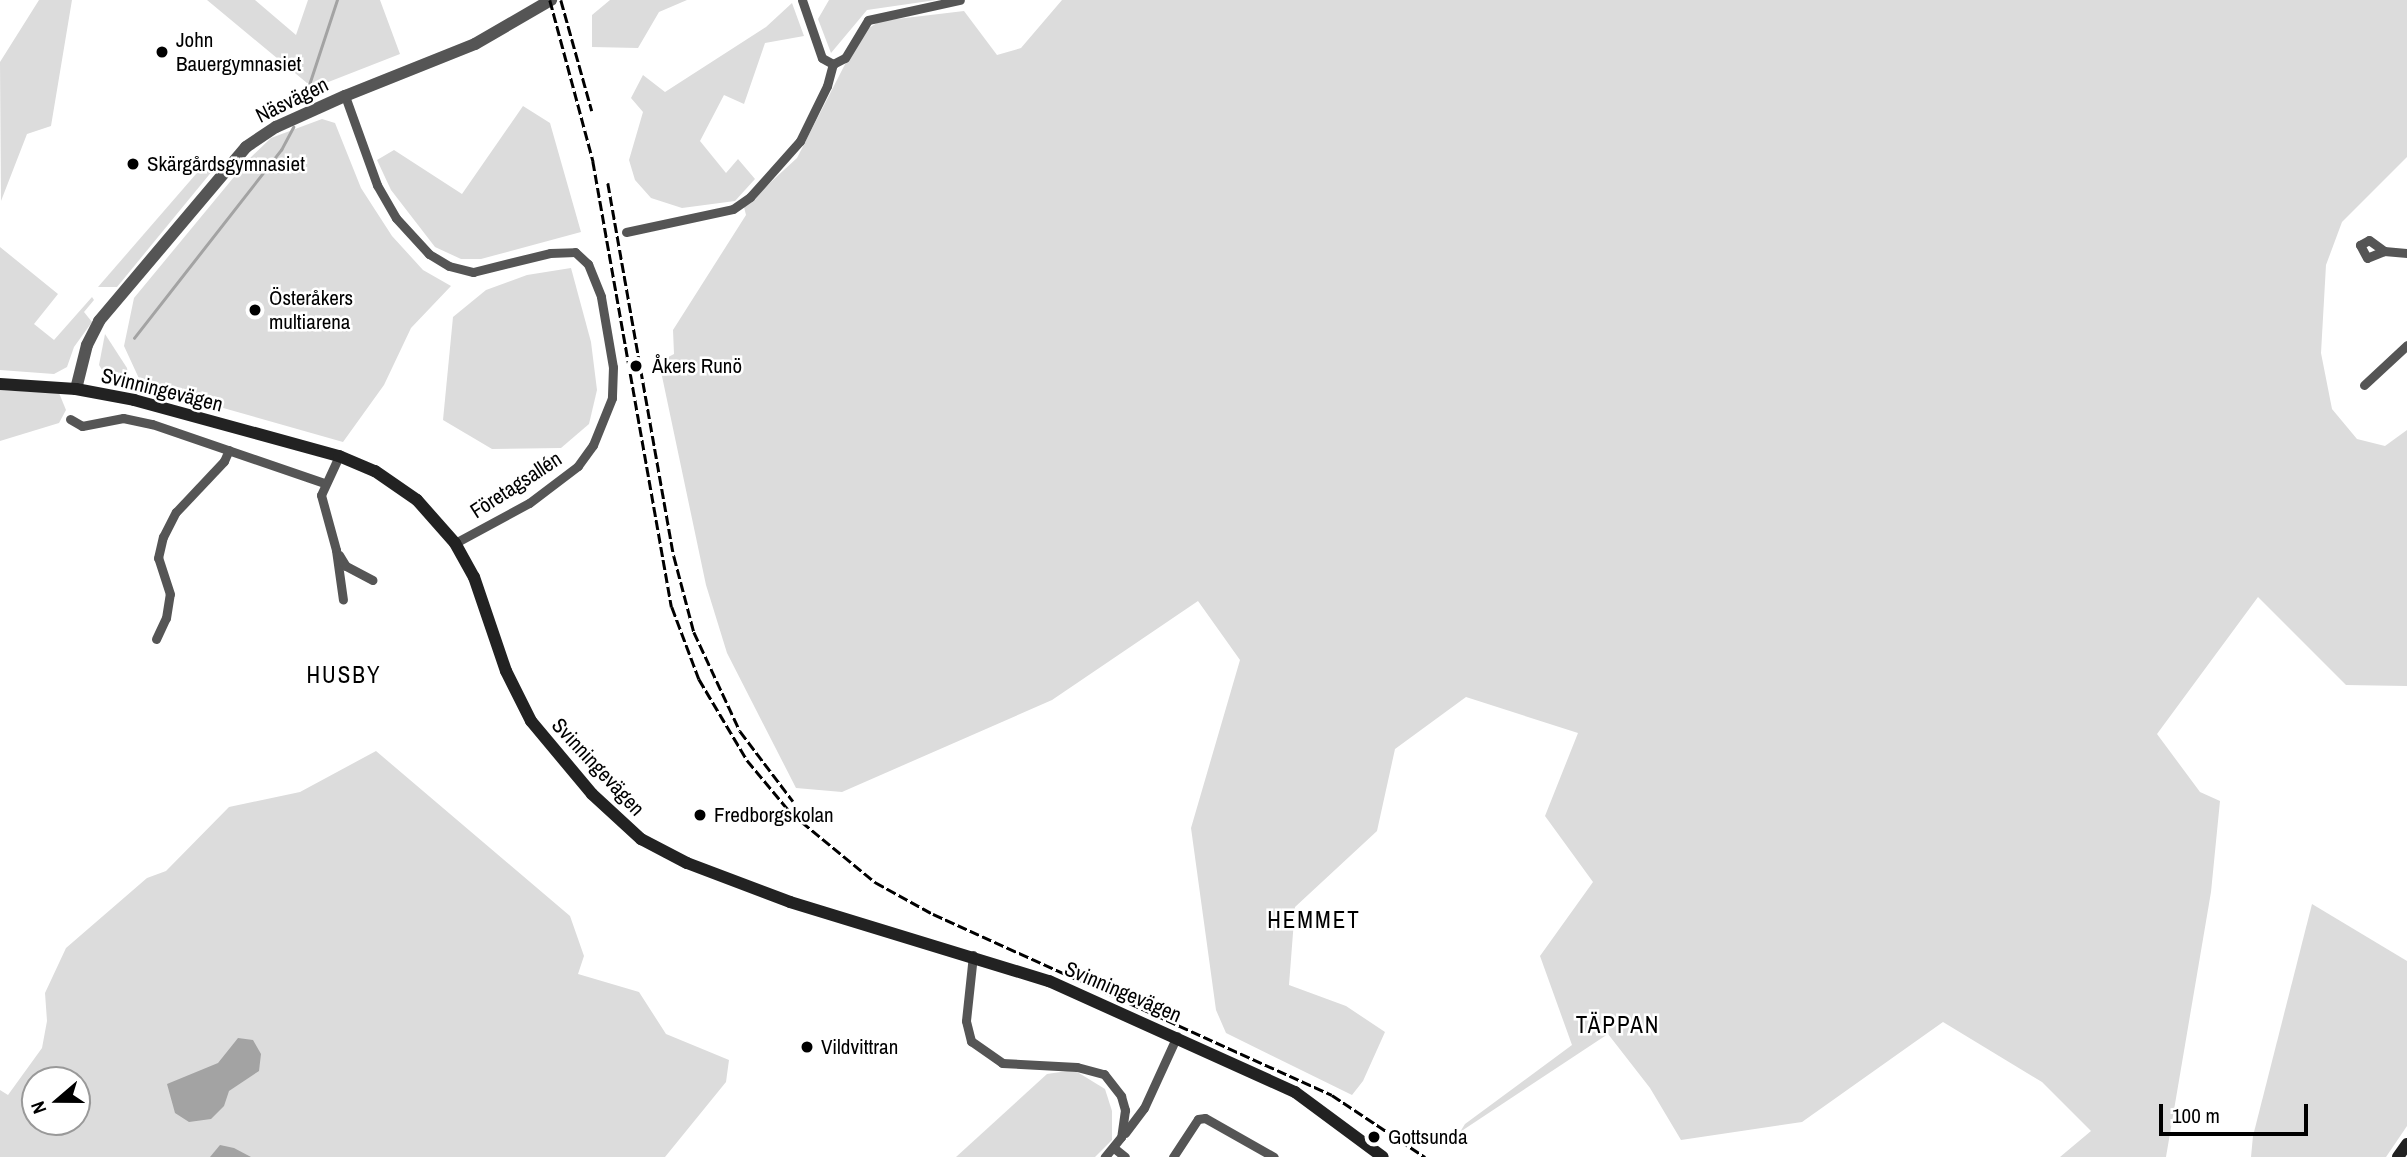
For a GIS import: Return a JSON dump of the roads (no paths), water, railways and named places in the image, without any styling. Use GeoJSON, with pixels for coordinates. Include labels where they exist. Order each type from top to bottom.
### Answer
{"type":"FeatureCollection","features":[{"type":"Feature","properties":{"kind":"main road","name":"Svinningevägen"},"geometry":{"type":"LineString","coordinates":[[0,384],[76,388],[134,400],[339,456],[375,471],[407,491],[456,543],[474,577],[506,671],[531,721],[592,794],[631,832],[663,852],[737,883],[856,925],[973,955],[1049,981],[1177,1036],[1295,1092],[1383,1157]]}},
{"type":"Feature","properties":{"kind":"main road"},"geometry":{"type":"LineString","coordinates":[[2398,1157],[2407,1144]]}},
{"type":"Feature","properties":{"kind":"street","name":"Näsvägen"},"geometry":{"type":"LineString","coordinates":[[76,388],[87,345],[99,321],[235,158],[276,127],[345,96],[456,53],[551,0]]}},
{"type":"Feature","properties":{"kind":"street"},"geometry":{"type":"LineString","coordinates":[[802,0],[822,58],[833,64]]}},
{"type":"Feature","properties":{"kind":"street"},"geometry":{"type":"LineString","coordinates":[[626,232],[733,209],[750,197],[800,141],[833,64],[845,58],[868,20],[960,0]]}},
{"type":"Feature","properties":{"kind":"street","name":"Företagsallén"},"geometry":{"type":"LineString","coordinates":[[345,96],[377,185],[396,218],[429,254],[449,266],[473,272],[550,253],[575,252],[588,264],[601,297],[613,366],[612,398],[593,445],[578,466],[529,503],[456,543]]}},
{"type":"Feature","properties":{"kind":"street"},"geometry":{"type":"LineString","coordinates":[[2384,251],[2407,253]]}},
{"type":"Feature","properties":{"kind":"street"},"geometry":{"type":"LineString","coordinates":[[2364,385],[2407,345]]}},
{"type":"Feature","properties":{"kind":"street"},"geometry":{"type":"LineString","coordinates":[[70,419],[82,426],[114,419],[135,420],[324,483]]}},
{"type":"Feature","properties":{"kind":"street"},"geometry":{"type":"LineString","coordinates":[[156,639],[166,618],[170,594],[158,558],[163,537],[176,512],[224,461],[229,450]]}},
{"type":"Feature","properties":{"kind":"street"},"geometry":{"type":"LineString","coordinates":[[339,456],[324,483],[322,505],[336,550],[343,600]]}},
{"type":"Feature","properties":{"kind":"street"},"geometry":{"type":"LineString","coordinates":[[336,550],[346,566],[372,580]]}},
{"type":"Feature","properties":{"kind":"street"},"geometry":{"type":"LineString","coordinates":[[973,955],[965,1021],[971,1041],[1002,1063],[1077,1067],[1104,1074],[1123,1103],[1121,1137]]}},
{"type":"Feature","properties":{"kind":"street"},"geometry":{"type":"LineString","coordinates":[[1105,1157],[1144,1108],[1177,1036]]}},
{"type":"Feature","properties":{"kind":"street"},"geometry":{"type":"LineString","coordinates":[[1173,1157],[1198,1119],[1205,1118],[1273,1157]]}},
{"type":"Feature","properties":{"kind":"street"},"geometry":{"type":"LineString","coordinates":[[1114,1148],[1125,1157]]}},
{"type":"Feature","properties":{"kind":"waterway"},"geometry":{"type":"LineString","coordinates":[[308,88],[337,0]]}},
{"type":"Feature","properties":{"kind":"waterway"},"geometry":{"type":"LineString","coordinates":[[134,338],[281,150],[293,127]]}},
{"type":"Feature","properties":{"kind":"railway"},"geometry":{"type":"LineString","coordinates":[[550,0],[593,161],[672,607],[699,679],[747,760],[791,813],[875,882],[933,914],[1332,1095],[1425,1157]]}},
{"type":"Feature","properties":{"kind":"railway"},"geometry":{"type":"LineString","coordinates":[[561,0],[592,111]]}},
{"type":"Feature","properties":{"kind":"railway"},"geometry":{"type":"LineString","coordinates":[[608,183],[674,556],[694,632],[740,731],[793,801]]}},
{"type":"Feature","properties":{"kind":"place","name":"John Bauergymnasiet"},"geometry":{"type":"Point","coordinates":[162,52]}},
{"type":"Feature","properties":{"kind":"place","name":"Skärgårdsgymnasiet"},"geometry":{"type":"Point","coordinates":[133,164]}},
{"type":"Feature","properties":{"kind":"place","name":"Österåkers multiarena"},"geometry":{"type":"Point","coordinates":[255,310]}},
{"type":"Feature","properties":{"kind":"place","name":"Åkers Runö"},"geometry":{"type":"Point","coordinates":[636,366]}},
{"type":"Feature","properties":{"kind":"place","name":"Fredborgskolan"},"geometry":{"type":"Point","coordinates":[700,815]}},
{"type":"Feature","properties":{"kind":"place","name":"Vildvittran"},"geometry":{"type":"Point","coordinates":[807,1047]}},
{"type":"Feature","properties":{"kind":"place","name":"Gottsunda"},"geometry":{"type":"Point","coordinates":[1374,1137]}},
{"type":"Feature","properties":{"kind":"district","name":"HUSBY"},"geometry":{"type":"Point","coordinates":[344,675]}},
{"type":"Feature","properties":{"kind":"district","name":"HEMMET"},"geometry":{"type":"Point","coordinates":[1314,920]}},
{"type":"Feature","properties":{"kind":"district","name":"TÄPPAN"},"geometry":{"type":"Point","coordinates":[1618,1025]}}]}
